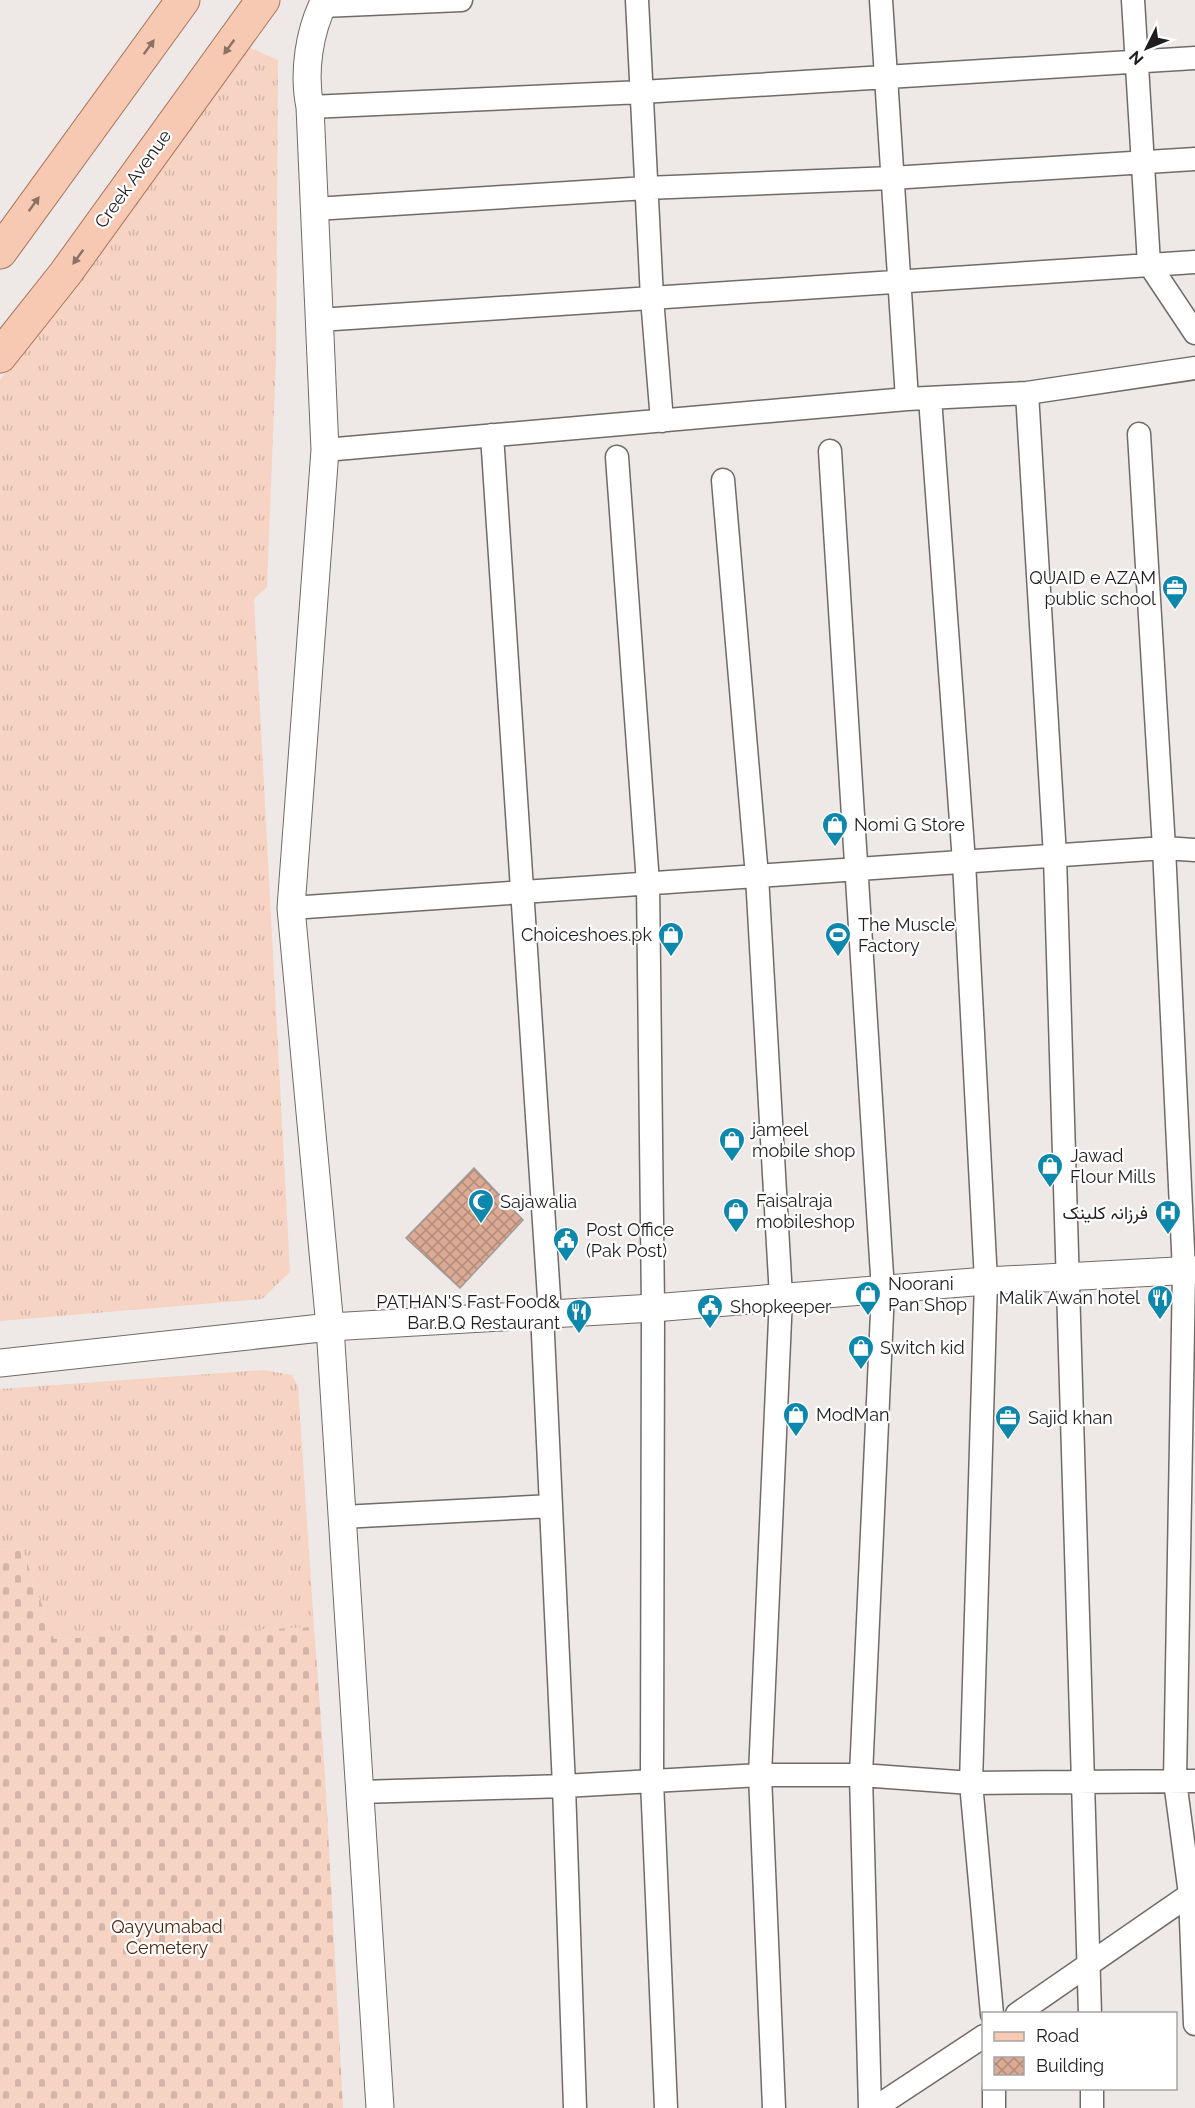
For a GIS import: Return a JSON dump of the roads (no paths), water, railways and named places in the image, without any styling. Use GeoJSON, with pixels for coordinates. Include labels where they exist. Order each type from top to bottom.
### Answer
{"type":"FeatureCollection","features":[{"type":"Feature","properties":{"kind":"main road"},"geometry":{"type":"LineString","coordinates":[[0,252],[183,0]]}},
{"type":"Feature","properties":{"kind":"main road","name":"Creek Avenue"},"geometry":{"type":"LineString","coordinates":[[0,356],[65,274],[263,0]]}},
{"type":"Feature","properties":{"kind":"street"},"geometry":{"type":"LineString","coordinates":[[380,2108],[330,1328],[291,908],[325,450],[310,107],[307,90],[312,38],[324,3],[461,0]]}},
{"type":"Feature","properties":{"kind":"street"},"geometry":{"type":"LineString","coordinates":[[637,0],[652,298],[662,421]]}},
{"type":"Feature","properties":{"kind":"street"},"geometry":{"type":"LineString","coordinates":[[881,0],[907,399]]}},
{"type":"Feature","properties":{"kind":"street"},"geometry":{"type":"LineString","coordinates":[[1133,0],[1149,264],[1195,333]]}},
{"type":"Feature","properties":{"kind":"street"},"geometry":{"type":"LineString","coordinates":[[310,107],[642,92],[1195,58]]}},
{"type":"Feature","properties":{"kind":"street"},"geometry":{"type":"LineString","coordinates":[[315,209],[646,188],[892,178],[1195,159]]}},
{"type":"Feature","properties":{"kind":"street"},"geometry":{"type":"LineString","coordinates":[[319,320],[898,283],[1195,261]]}},
{"type":"Feature","properties":{"kind":"street"},"geometry":{"type":"LineString","coordinates":[[325,450],[907,399],[1027,393],[1195,368]]}},
{"type":"Feature","properties":{"kind":"street"},"geometry":{"type":"LineString","coordinates":[[1027,393],[1054,856],[1090,2012]]}},
{"type":"Feature","properties":{"kind":"street"},"geometry":{"type":"LineString","coordinates":[[930,398],[964,862],[986,1281],[971,1783],[992,2012]]}},
{"type":"Feature","properties":{"kind":"street"},"geometry":{"type":"LineString","coordinates":[[1140,434],[1189,1270],[1185,1781],[1193,1892],[1195,2024]]}},
{"type":"Feature","properties":{"kind":"street"},"geometry":{"type":"LineString","coordinates":[[492,435],[524,892],[546,1313],[551,1506],[564,1786],[575,2108]]}},
{"type":"Feature","properties":{"kind":"street"},"geometry":{"type":"LineString","coordinates":[[830,451],[883,1291],[861,1775],[870,2108]]}},
{"type":"Feature","properties":{"kind":"street"},"geometry":{"type":"LineString","coordinates":[[617,457],[648,883],[653,1308],[652,1781],[666,2108]]}},
{"type":"Feature","properties":{"kind":"street"},"geometry":{"type":"LineString","coordinates":[[723,480],[757,876],[781,1297],[760,1775],[774,2108]]}},
{"type":"Feature","properties":{"kind":"street"},"geometry":{"type":"LineString","coordinates":[[291,908],[1164,848],[1195,850]]}},
{"type":"Feature","properties":{"kind":"street"},"geometry":{"type":"LineString","coordinates":[[0,1363],[330,1328],[653,1308],[986,1281],[1189,1270]]}},
{"type":"Feature","properties":{"kind":"street"},"geometry":{"type":"LineString","coordinates":[[342,1517],[551,1506]]}},
{"type":"Feature","properties":{"kind":"street"},"geometry":{"type":"LineString","coordinates":[[360,1792],[564,1786],[760,1775],[861,1775],[971,1783],[1185,1781]]}},
{"type":"Feature","properties":{"kind":"street"},"geometry":{"type":"LineString","coordinates":[[1018,2012],[1193,1892]]}},
{"type":"Feature","properties":{"kind":"street"},"geometry":{"type":"LineString","coordinates":[[875,2108],[982,2037]]}},
{"type":"Feature","properties":{"kind":"street"},"geometry":{"type":"LineString","coordinates":[[994,2090],[994,2108]]}},
{"type":"Feature","properties":{"kind":"street"},"geometry":{"type":"LineString","coordinates":[[1092,2090],[1092,2108]]}},
{"type":"Feature","properties":{"kind":"place","name":"QUAID e AZAM public school"},"geometry":{"type":"Point","coordinates":[1175,611]}},
{"type":"Feature","properties":{"kind":"place","name":"Nomi G Store"},"geometry":{"type":"Point","coordinates":[835,848]}},
{"type":"Feature","properties":{"kind":"place","name":"Choiceshoes.pk"},"geometry":{"type":"Point","coordinates":[671,958]}},
{"type":"Feature","properties":{"kind":"place","name":"The Muscle Factory"},"geometry":{"type":"Point","coordinates":[838,958]}},
{"type":"Feature","properties":{"kind":"place","name":"jameel mobile shop"},"geometry":{"type":"Point","coordinates":[732,1163]}},
{"type":"Feature","properties":{"kind":"place","name":"Jawad Flour Mills"},"geometry":{"type":"Point","coordinates":[1050,1189]}},
{"type":"Feature","properties":{"kind":"place","name":"Sajawalia"},"geometry":{"type":"Point","coordinates":[481,1225]}},
{"type":"Feature","properties":{"kind":"place","name":"Faisalraja mobileshop"},"geometry":{"type":"Point","coordinates":[736,1234]}},
{"type":"Feature","properties":{"kind":"place","name":"فرزانہ کلینک"},"geometry":{"type":"Point","coordinates":[1168,1236]}},
{"type":"Feature","properties":{"kind":"place","name":"Post Office (Pak Post)"},"geometry":{"type":"Point","coordinates":[566,1263]}},
{"type":"Feature","properties":{"kind":"place","name":"Noorani Pan Shop"},"geometry":{"type":"Point","coordinates":[868,1317]}},
{"type":"Feature","properties":{"kind":"place","name":"Malik Awan hotel"},"geometry":{"type":"Point","coordinates":[1160,1321]}},
{"type":"Feature","properties":{"kind":"place","name":"Shopkeeper"},"geometry":{"type":"Point","coordinates":[710,1330]}},
{"type":"Feature","properties":{"kind":"place","name":"PATHAN'S Fast Food& Bar.B.Q Restaurant"},"geometry":{"type":"Point","coordinates":[579,1335]}},
{"type":"Feature","properties":{"kind":"place","name":"Switch kid"},"geometry":{"type":"Point","coordinates":[861,1371]}},
{"type":"Feature","properties":{"kind":"place","name":"ModMan"},"geometry":{"type":"Point","coordinates":[796,1438]}},
{"type":"Feature","properties":{"kind":"place","name":"Sajid khan"},"geometry":{"type":"Point","coordinates":[1008,1441]}},
{"type":"Feature","properties":{"kind":"park label","name":"Qayyumabad Cemetery"},"geometry":{"type":"Point","coordinates":[167,1937]}}]}
